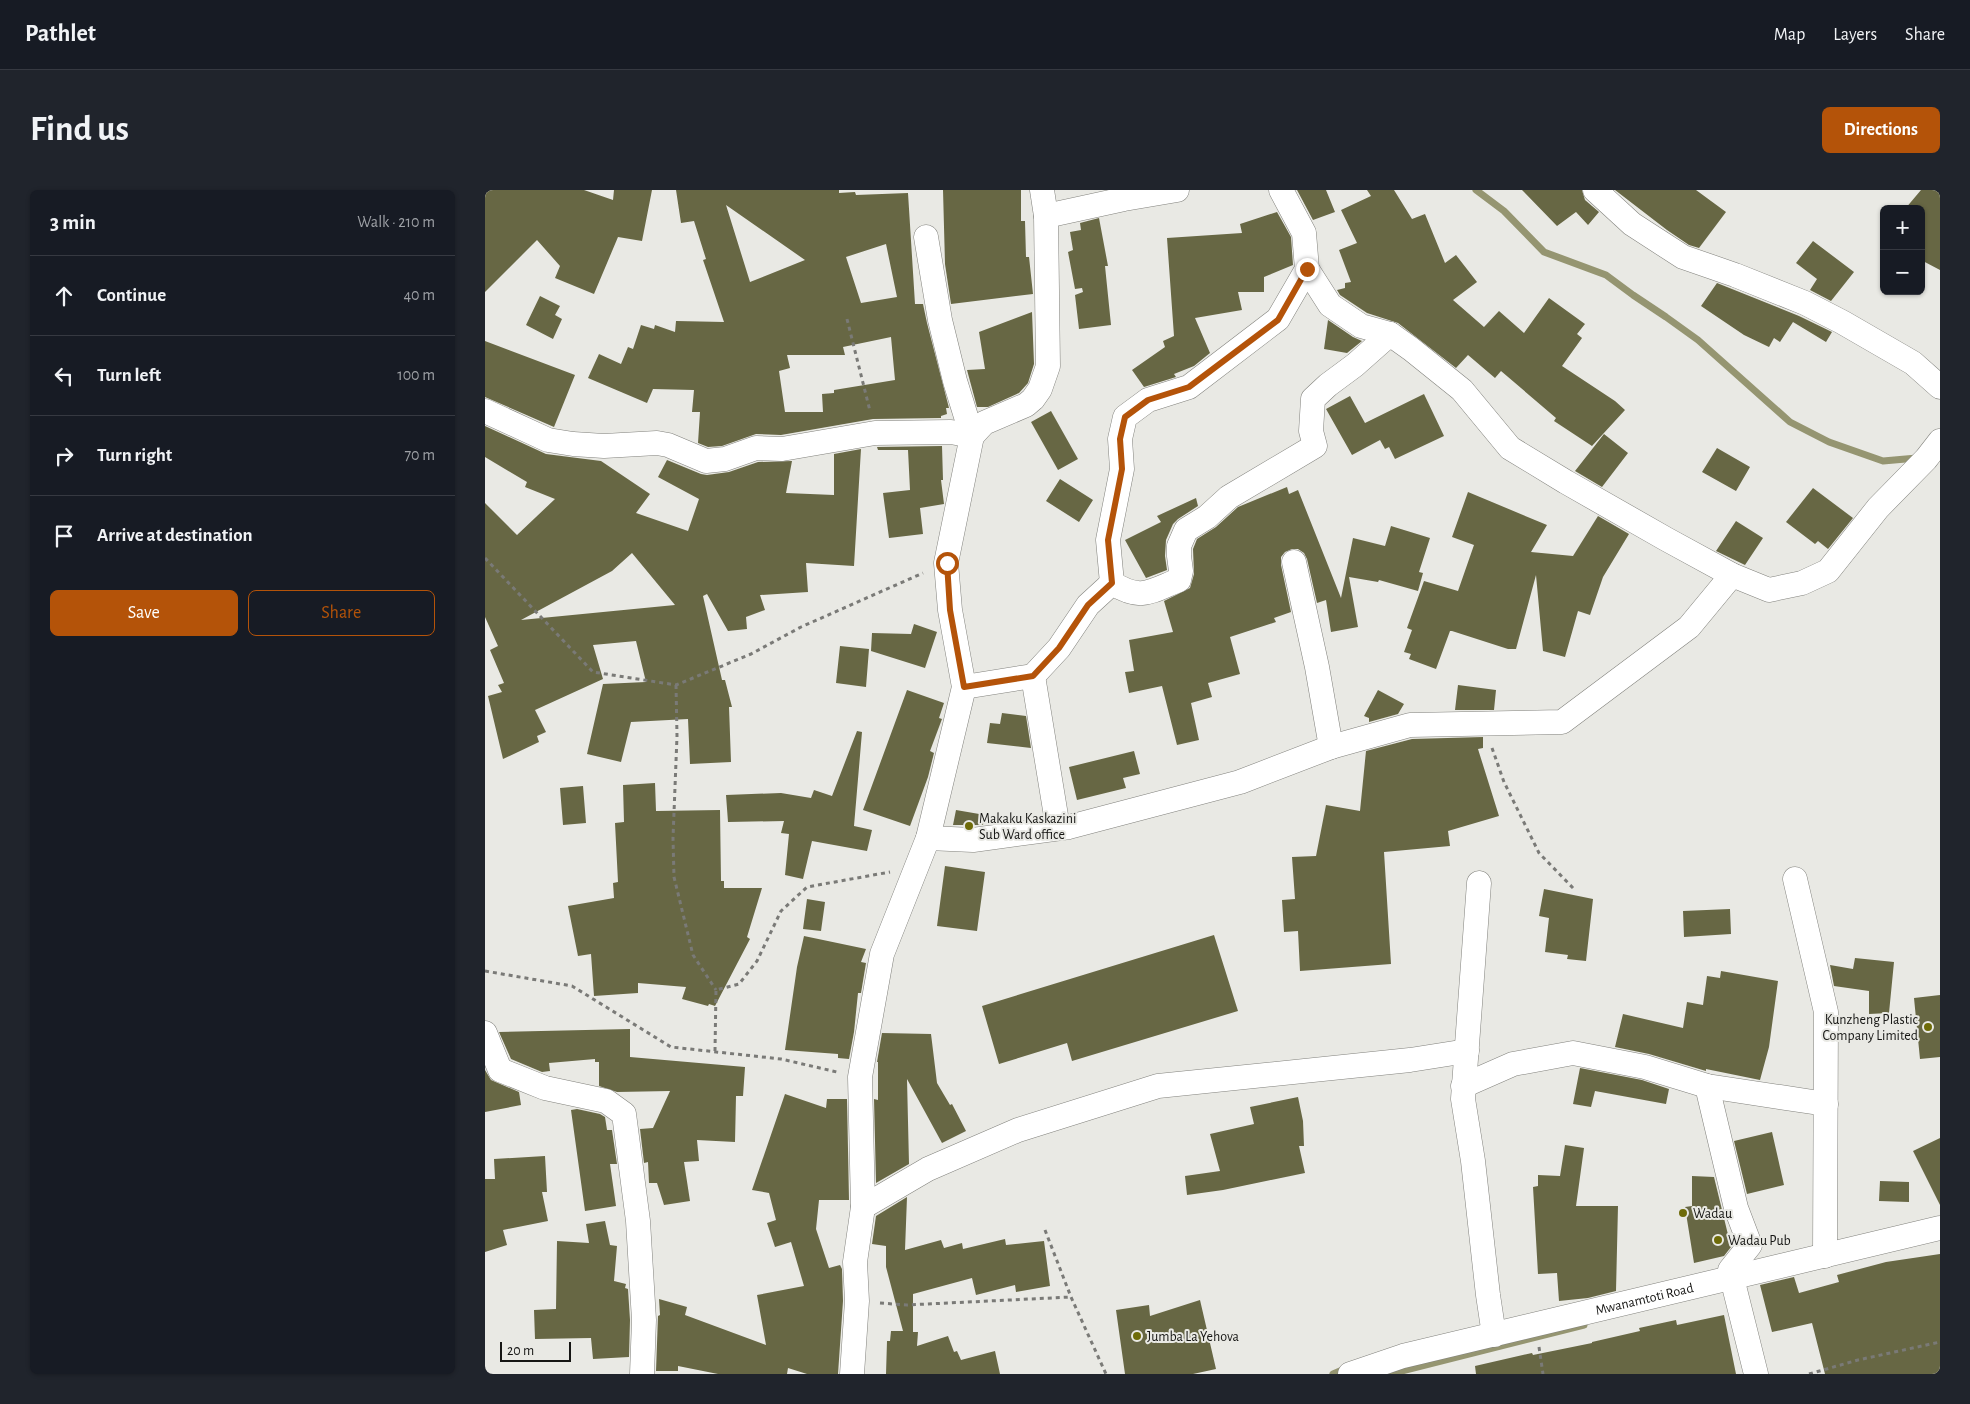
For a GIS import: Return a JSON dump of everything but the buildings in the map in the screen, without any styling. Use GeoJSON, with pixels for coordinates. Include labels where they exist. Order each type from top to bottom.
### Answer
{"type":"FeatureCollection","features":[{"type":"Feature","properties":{"kind":"street"},"geometry":{"type":"LineString","coordinates":[[852,1374],[857,1301],[855,1262],[863,1207],[860,1077],[882,954],[928,838],[964,687],[950,610],[947,563],[973,436],[983,423],[1026,405],[1033,399],[1040,389],[1048,366],[1046,216],[1042,190]]}},
{"type":"Feature","properties":{"kind":"street"},"geometry":{"type":"LineString","coordinates":[[1046,216],[1177,190]]}},
{"type":"Feature","properties":{"kind":"street"},"geometry":{"type":"LineString","coordinates":[[1281,190],[1303,233],[1307,269],[1330,305],[1361,326],[1390,334],[1461,390],[1510,448],[1566,482],[1732,575],[1769,590],[1802,583],[1829,572],[1878,508],[1940,441]]}},
{"type":"Feature","properties":{"kind":"street"},"geometry":{"type":"LineString","coordinates":[[1595,190],[1632,224],[1683,257],[1735,275],[1805,303],[1913,363],[1940,387]]}},
{"type":"Feature","properties":{"kind":"street"},"geometry":{"type":"LineString","coordinates":[[926,237],[940,320],[955,381],[973,436]]}},
{"type":"Feature","properties":{"kind":"street"},"geometry":{"type":"LineString","coordinates":[[1112,583],[1108,540],[1122,469],[1120,439],[1125,417],[1148,400],[1189,387],[1278,320],[1307,269]]}},
{"type":"Feature","properties":{"kind":"street"},"geometry":{"type":"LineString","coordinates":[[1112,583],[1127,593],[1144,594],[1179,580],[1181,571],[1179,546],[1186,530],[1207,517],[1229,496],[1315,446],[1311,431],[1313,399],[1328,384],[1355,365],[1390,334]]}},
{"type":"Feature","properties":{"kind":"street"},"geometry":{"type":"LineString","coordinates":[[485,411],[548,440],[604,446],[657,443],[668,445],[706,461],[725,460],[756,448],[782,449],[875,433],[951,432],[973,436]]}},
{"type":"Feature","properties":{"kind":"street"},"geometry":{"type":"LineString","coordinates":[[1294,562],[1317,667],[1331,747]]}},
{"type":"Feature","properties":{"kind":"street"},"geometry":{"type":"LineString","coordinates":[[928,838],[973,840],[1058,828],[1240,782],[1331,747],[1409,725],[1562,722],[1689,627],[1732,575]]}},
{"type":"Feature","properties":{"kind":"street"},"geometry":{"type":"LineString","coordinates":[[964,687],[1033,676],[1059,648],[1088,605],[1112,583]]}},
{"type":"Feature","properties":{"kind":"street"},"geometry":{"type":"LineString","coordinates":[[1033,676],[1058,828]]}},
{"type":"Feature","properties":{"kind":"street"},"geometry":{"type":"LineString","coordinates":[[1795,880],[1826,1012],[1825,1256]]}},
{"type":"Feature","properties":{"kind":"street"},"geometry":{"type":"LineString","coordinates":[[1479,883],[1463,1086],[1487,1295],[1494,1334]]}},
{"type":"Feature","properties":{"kind":"street"},"geometry":{"type":"LineString","coordinates":[[485,1032],[499,1070],[545,1088],[606,1101],[625,1114],[638,1220],[644,1320],[642,1374]]}},
{"type":"Feature","properties":{"kind":"street"},"geometry":{"type":"LineString","coordinates":[[863,1207],[928,1169],[1018,1130],[1158,1086],[1409,1060],[1467,1051]]}},
{"type":"Feature","properties":{"kind":"street"},"geometry":{"type":"LineString","coordinates":[[1463,1086],[1513,1064],[1573,1053],[1645,1067],[1707,1086],[1826,1104]]}},
{"type":"Feature","properties":{"kind":"street"},"geometry":{"type":"LineString","coordinates":[[1707,1086],[1736,1208],[1750,1245],[1729,1270],[1756,1374]]}},
{"type":"Feature","properties":{"kind":"street","name":"Mwanamtoti Road"},"geometry":{"type":"LineString","coordinates":[[1350,1374],[1403,1356],[1940,1228]]}},
{"type":"Feature","properties":{"kind":"path"},"geometry":{"type":"LineString","coordinates":[[847,320],[875,433]]}},
{"type":"Feature","properties":{"kind":"path"},"geometry":{"type":"LineString","coordinates":[[485,558],[593,672],[676,685],[751,654],[801,627],[947,563]]}},
{"type":"Feature","properties":{"kind":"path"},"geometry":{"type":"LineString","coordinates":[[676,685],[677,736],[673,838],[674,877],[693,955],[716,990],[715,1051]]}},
{"type":"Feature","properties":{"kind":"path"},"geometry":{"type":"LineString","coordinates":[[1483,724],[1504,782],[1539,853],[1574,889]]}},
{"type":"Feature","properties":{"kind":"path"},"geometry":{"type":"LineString","coordinates":[[716,990],[739,984],[757,961],[781,911],[807,887],[917,867]]}},
{"type":"Feature","properties":{"kind":"path"},"geometry":{"type":"LineString","coordinates":[[485,971],[572,986],[671,1047],[781,1059],[860,1077]]}},
{"type":"Feature","properties":{"kind":"path"},"geometry":{"type":"LineString","coordinates":[[1045,1230],[1071,1298],[1106,1374]]}},
{"type":"Feature","properties":{"kind":"path"},"geometry":{"type":"LineString","coordinates":[[857,1301],[907,1305],[1071,1298]]}},
{"type":"Feature","properties":{"kind":"path"},"geometry":{"type":"LineString","coordinates":[[1809,1374],[1858,1360],[1940,1342]]}},
{"type":"Feature","properties":{"kind":"waterway"},"geometry":{"type":"LineString","coordinates":[[1476,190],[1504,211],[1544,252],[1606,275],[1698,340],[1790,422],[1829,442],[1883,461],[1917,458]]}},
{"type":"Feature","properties":{"kind":"waterway"},"geometry":{"type":"LineString","coordinates":[[1390,1374],[1584,1325]]}},
{"type":"Feature","properties":{"kind":"waterway"},"geometry":{"type":"LineString","coordinates":[[1333,1374],[1347,1368]]}},
{"type":"Feature","properties":{"kind":"place","name":"Makaku Kaskazini Sub Ward office"},"geometry":{"type":"Point","coordinates":[969,826]}},
{"type":"Feature","properties":{"kind":"place","name":"Kunzheng Plastic Company Limited"},"geometry":{"type":"Point","coordinates":[1928,1027]}},
{"type":"Feature","properties":{"kind":"place","name":"Wadau"},"geometry":{"type":"Point","coordinates":[1683,1213]}},
{"type":"Feature","properties":{"kind":"place","name":"Wadau Pub"},"geometry":{"type":"Point","coordinates":[1718,1240]}},
{"type":"Feature","properties":{"kind":"place","name":"Jumba La Yehova"},"geometry":{"type":"Point","coordinates":[1137,1336]}},
{"type":"Feature","properties":{"kind":"route"},"geometry":{"type":"LineString","coordinates":[[947,563],[950,610],[964,687],[1033,676],[1059,648],[1088,605],[1112,583],[1108,540],[1122,469],[1120,439],[1125,417],[1148,400],[1189,387],[1278,320],[1307,269]]}}]}
